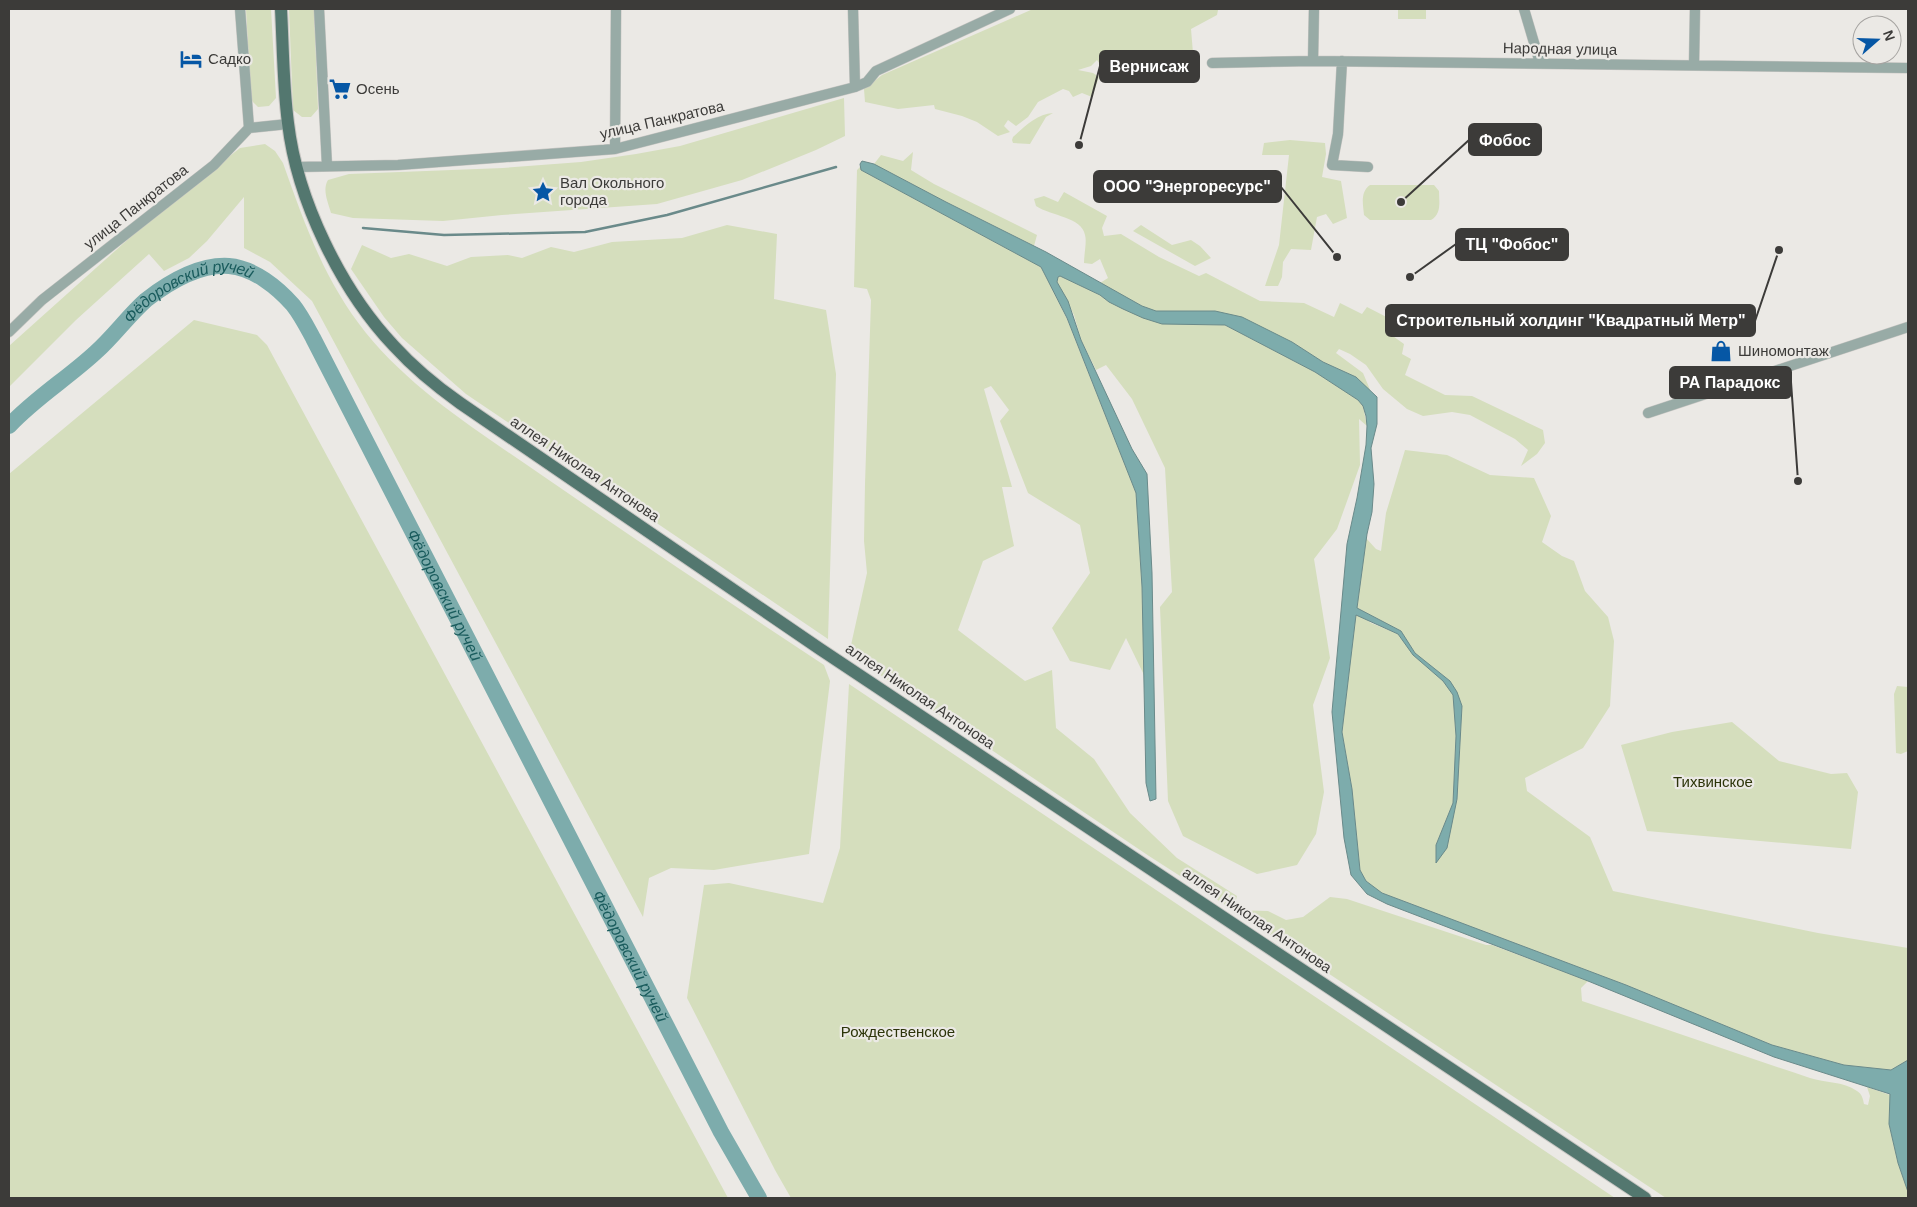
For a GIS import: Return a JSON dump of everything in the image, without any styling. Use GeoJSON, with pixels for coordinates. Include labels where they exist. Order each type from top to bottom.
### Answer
{"type":"FeatureCollection","features":[{"type":"Feature","properties":{"kind":"main road","name":"аллея Николая Антонова"},"geometry":{"type":"LineString","coordinates":[[281,9],[288,124],[300,182],[328,251],[359,302],[394,346],[415,367],[447,394],[820,649],[1645,1198]]}},
{"type":"Feature","properties":{"kind":"street"},"geometry":{"type":"LineString","coordinates":[[240,9],[249,128],[288,124]]}},
{"type":"Feature","properties":{"kind":"street"},"geometry":{"type":"LineString","coordinates":[[319,9],[327,166]]}},
{"type":"Feature","properties":{"kind":"street"},"geometry":{"type":"LineString","coordinates":[[615,149],[616,9]]}},
{"type":"Feature","properties":{"kind":"street"},"geometry":{"type":"LineString","coordinates":[[853,9],[855,87]]}},
{"type":"Feature","properties":{"kind":"street","name":"улица Панкратова"},"geometry":{"type":"LineString","coordinates":[[297,167],[398,165],[615,149],[855,87],[867,82],[876,71],[1010,9]]}},
{"type":"Feature","properties":{"kind":"street"},"geometry":{"type":"LineString","coordinates":[[1313,61],[1314,9]]}},
{"type":"Feature","properties":{"kind":"street"},"geometry":{"type":"LineString","coordinates":[[1524,9],[1540,63]]}},
{"type":"Feature","properties":{"kind":"street"},"geometry":{"type":"LineString","coordinates":[[1694,65],[1695,9]]}},
{"type":"Feature","properties":{"kind":"street"},"geometry":{"type":"LineString","coordinates":[[1342,61],[1338,134],[1332,165],[1368,167]]}},
{"type":"Feature","properties":{"kind":"street","name":"Народная улица"},"geometry":{"type":"LineString","coordinates":[[1212,63],[1342,61],[1908,68]]}},
{"type":"Feature","properties":{"kind":"street","name":"улица Панкратова"},"geometry":{"type":"LineString","coordinates":[[9,332],[42,300],[214,165],[249,128]]}},
{"type":"Feature","properties":{"kind":"street"},"geometry":{"type":"LineString","coordinates":[[1648,413],[1908,327]]}},
{"type":"Feature","properties":{"kind":"green space"},"geometry":{"type":"Polygon","coordinates":[[[246,9],[271,9],[276,98],[269,106],[258,107],[251,100],[246,9]]]}},
{"type":"Feature","properties":{"kind":"green space"},"geometry":{"type":"Polygon","coordinates":[[[289,9],[314,9],[318,109],[311,117],[302,117],[293,110],[289,9]]]}},
{"type":"Feature","properties":{"kind":"green space"},"geometry":{"type":"Polygon","coordinates":[[[1033,9],[1220,9],[1217,15],[1191,29],[1193,53],[1120,56],[1117,64],[1107,74],[1097,60],[1091,66],[1078,70],[1093,73],[1099,77],[1092,97],[1082,93],[1073,97],[1069,91],[1063,89],[1038,102],[1028,117],[1016,126],[1008,120],[1004,126],[1010,132],[998,136],[977,122],[935,109],[934,105],[898,109],[865,102],[864,89],[882,75],[1033,9]]]}},
{"type":"Feature","properties":{"kind":"green space"},"geometry":{"type":"Polygon","coordinates":[[[1398,9],[1426,9],[1426,19],[1398,19],[1398,9]]]}},
{"type":"Feature","properties":{"kind":"green space"},"geometry":{"type":"Polygon","coordinates":[[[844,98],[845,136],[742,180],[657,204],[443,221],[353,218],[331,213],[326,196],[328,180],[349,174],[503,168],[581,162],[636,154],[680,146],[844,98]]]}},
{"type":"Feature","properties":{"kind":"green space"},"geometry":{"type":"Polygon","coordinates":[[[1053,113],[1046,117],[1030,144],[1013,143],[1013,137],[1036,118],[1053,113]]]}},
{"type":"Feature","properties":{"kind":"green space"},"geometry":{"type":"Polygon","coordinates":[[[1290,140],[1325,143],[1326,154],[1322,177],[1341,181],[1347,218],[1333,224],[1326,214],[1317,217],[1311,250],[1291,249],[1283,262],[1282,277],[1278,286],[1265,286],[1279,245],[1289,155],[1262,155],[1264,143],[1290,140]]]}},
{"type":"Feature","properties":{"kind":"green space"},"geometry":{"type":"Polygon","coordinates":[[[265,144],[275,151],[283,163],[308,230],[338,293],[366,333],[405,374],[449,410],[496,444],[824,665],[830,681],[809,854],[714,870],[671,868],[649,878],[643,917],[312,301],[270,262],[244,248],[244,197],[207,241],[189,258],[164,271],[149,254],[76,320],[9,387],[9,346],[154,216],[240,148],[265,144]]]}},
{"type":"Feature","properties":{"kind":"green space"},"geometry":{"type":"Polygon","coordinates":[[[913,152],[911,170],[934,184],[1037,235],[1034,246],[874,164],[881,155],[903,161],[913,152]]]}},
{"type":"Feature","properties":{"kind":"green space"},"geometry":{"type":"Polygon","coordinates":[[[860,167],[861,170],[1041,267],[1067,319],[1136,493],[1142,587],[1144,675],[1126,638],[1110,670],[1070,661],[1052,628],[1090,573],[1080,525],[1028,493],[1000,421],[1009,410],[991,386],[984,389],[1012,487],[1002,487],[1014,546],[983,561],[958,630],[1025,681],[1052,670],[1056,728],[1094,759],[1130,813],[1177,858],[1237,896],[1233,910],[1149,856],[849,654],[867,573],[864,541],[871,300],[867,289],[854,287],[857,170],[860,167]]]}},
{"type":"Feature","properties":{"kind":"green space"},"geometry":{"type":"Polygon","coordinates":[[[1370,185],[1434,185],[1439,191],[1437,214],[1431,220],[1370,220],[1364,215],[1363,195],[1370,185]]]}},
{"type":"Feature","properties":{"kind":"green space"},"geometry":{"type":"Polygon","coordinates":[[[1064,192],[1107,216],[1102,228],[1104,236],[1121,234],[1159,257],[1199,276],[1206,273],[1260,301],[1304,303],[1334,317],[1340,303],[1362,314],[1367,307],[1402,325],[1398,333],[1390,334],[1404,344],[1402,354],[1411,359],[1405,375],[1445,395],[1472,396],[1543,430],[1545,443],[1537,454],[1521,466],[1528,450],[1515,439],[1470,415],[1452,412],[1423,416],[1407,409],[1383,389],[1366,365],[1339,349],[1336,353],[1363,373],[1371,392],[1356,377],[1323,362],[1292,342],[1201,311],[1155,311],[1142,306],[1100,283],[1108,278],[1100,259],[1092,264],[1084,263],[1086,238],[1083,229],[1078,224],[1036,206],[1034,199],[1044,196],[1058,202],[1064,192]]]}},
{"type":"Feature","properties":{"kind":"green space"},"geometry":{"type":"Polygon","coordinates":[[[727,225],[777,234],[774,299],[826,310],[836,374],[828,639],[466,394],[402,338],[384,317],[351,269],[362,245],[391,258],[409,254],[447,266],[471,257],[508,255],[522,258],[551,247],[574,252],[612,242],[682,238],[727,225]]]}},
{"type":"Feature","properties":{"kind":"green space"},"geometry":{"type":"Polygon","coordinates":[[[1141,225],[1172,245],[1191,240],[1200,246],[1211,258],[1195,266],[1133,231],[1141,225]]]}},
{"type":"Feature","properties":{"kind":"green space"},"geometry":{"type":"Polygon","coordinates":[[[1060,276],[1100,295],[1109,302],[1162,323],[1225,325],[1315,372],[1358,400],[1363,406],[1367,426],[1359,419],[1360,465],[1337,529],[1314,559],[1330,658],[1313,705],[1324,792],[1316,834],[1297,865],[1257,874],[1183,836],[1168,801],[1160,607],[1172,592],[1165,468],[1132,399],[1106,365],[1096,370],[1081,340],[1074,315],[1057,282],[1060,276]]]}},
{"type":"Feature","properties":{"kind":"green space"},"geometry":{"type":"Polygon","coordinates":[[[194,320],[257,335],[267,345],[728,1198],[9,1198],[9,474],[194,320]]]}},
{"type":"Feature","properties":{"kind":"green space"},"geometry":{"type":"Polygon","coordinates":[[[1405,450],[1447,455],[1490,475],[1534,478],[1551,516],[1542,542],[1562,556],[1574,561],[1585,591],[1608,617],[1614,641],[1610,706],[1583,748],[1525,778],[1527,791],[1590,837],[1613,891],[1818,933],[1908,948],[1908,1060],[1891,1070],[1844,1065],[1772,1045],[1626,985],[1382,893],[1366,881],[1360,870],[1352,789],[1342,732],[1356,614],[1371,623],[1398,634],[1413,655],[1443,681],[1453,695],[1456,736],[1453,803],[1436,845],[1436,863],[1457,799],[1462,706],[1450,681],[1415,653],[1401,631],[1357,608],[1366,538],[1376,549],[1381,551],[1386,513],[1405,450]]]}},
{"type":"Feature","properties":{"kind":"green space","name":"Рождественское"},"geometry":{"type":"Polygon","coordinates":[[[849,684],[1615,1198],[791,1198],[687,998],[704,885],[729,883],[823,903],[840,848],[849,684]]]}},
{"type":"Feature","properties":{"kind":"green space"},"geometry":{"type":"Polygon","coordinates":[[[1897,686],[1908,687],[1908,751],[1901,754],[1896,753],[1894,694],[1897,686]]]}},
{"type":"Feature","properties":{"kind":"green space","name":"Тихвинское"},"geometry":{"type":"Polygon","coordinates":[[[1732,722],[1779,761],[1831,774],[1847,773],[1858,792],[1851,849],[1647,831],[1621,745],[1672,732],[1732,722]]]}},
{"type":"Feature","properties":{"kind":"green space"},"geometry":{"type":"Polygon","coordinates":[[[1330,897],[1347,899],[1486,945],[1492,945],[1588,981],[1581,988],[1582,1001],[1816,1080],[1846,1085],[1860,1094],[1864,1104],[1868,1105],[1870,1096],[1867,1087],[1890,1095],[1889,1124],[1908,1198],[1666,1198],[1233,910],[1268,911],[1286,920],[1303,917],[1330,897]]]}},
{"type":"Feature","properties":{"kind":"water"},"geometry":{"type":"Polygon","coordinates":[[[862,161],[874,164],[1046,252],[1142,306],[1156,311],[1215,311],[1242,317],[1292,342],[1323,362],[1356,377],[1377,397],[1377,424],[1371,448],[1374,484],[1372,512],[1367,534],[1357,608],[1401,631],[1415,653],[1450,681],[1457,692],[1462,706],[1457,799],[1447,848],[1436,863],[1436,845],[1453,803],[1456,736],[1453,695],[1443,681],[1413,655],[1398,634],[1356,615],[1342,732],[1352,789],[1360,870],[1366,881],[1382,893],[1626,985],[1772,1045],[1844,1065],[1891,1070],[1908,1060],[1908,1192],[1898,1163],[1889,1124],[1890,1094],[1774,1057],[1588,981],[1387,904],[1367,894],[1351,875],[1344,838],[1332,712],[1347,544],[1366,445],[1367,426],[1363,406],[1358,400],[1315,372],[1225,325],[1162,324],[1123,309],[1100,295],[1060,276],[1057,282],[1068,301],[1081,340],[1132,449],[1147,474],[1152,573],[1156,799],[1150,801],[1146,783],[1142,587],[1136,493],[1067,318],[1041,267],[861,170],[860,164],[862,161]]]}},
{"type":"Feature","properties":{"kind":"waterway"},"geometry":{"type":"LineString","coordinates":[[363,228],[444,235],[585,232],[667,215],[836,167]]}},
{"type":"Feature","properties":{"kind":"waterway","name":"Фёдоровский ручей"},"geometry":{"type":"LineString","coordinates":[[9,426],[30,406],[96,352],[146,300],[174,281],[196,271],[218,266],[229,266],[247,271],[265,280],[293,305],[313,338],[721,1132],[759,1198]]}},
{"type":"Feature","properties":{"kind":"place","name":"Садко"},"geometry":{"type":"Point","coordinates":[191,59]}},
{"type":"Feature","properties":{"kind":"place","name":"Осень"},"geometry":{"type":"Point","coordinates":[340,89]}},
{"type":"Feature","properties":{"kind":"place","name":"Вернисаж"},"geometry":{"type":"Point","coordinates":[1079,145]}},
{"type":"Feature","properties":{"kind":"place","name":"Вал Окольного города"},"geometry":{"type":"Point","coordinates":[543,192]}},
{"type":"Feature","properties":{"kind":"place","name":"Фобос"},"geometry":{"type":"Point","coordinates":[1401,202]}},
{"type":"Feature","properties":{"kind":"place","name":"Строительный холдинг \"Квадратный Метр\""},"geometry":{"type":"Point","coordinates":[1779,250]}},
{"type":"Feature","properties":{"kind":"place","name":"ООО \"Энергоресурс\""},"geometry":{"type":"Point","coordinates":[1337,257]}},
{"type":"Feature","properties":{"kind":"place","name":"ТЦ \"Фобос\""},"geometry":{"type":"Point","coordinates":[1410,277]}},
{"type":"Feature","properties":{"kind":"place","name":"Шиномонтаж"},"geometry":{"type":"Point","coordinates":[1721,351]}},
{"type":"Feature","properties":{"kind":"place","name":"РА Парадокс"},"geometry":{"type":"Point","coordinates":[1798,481]}}]}
